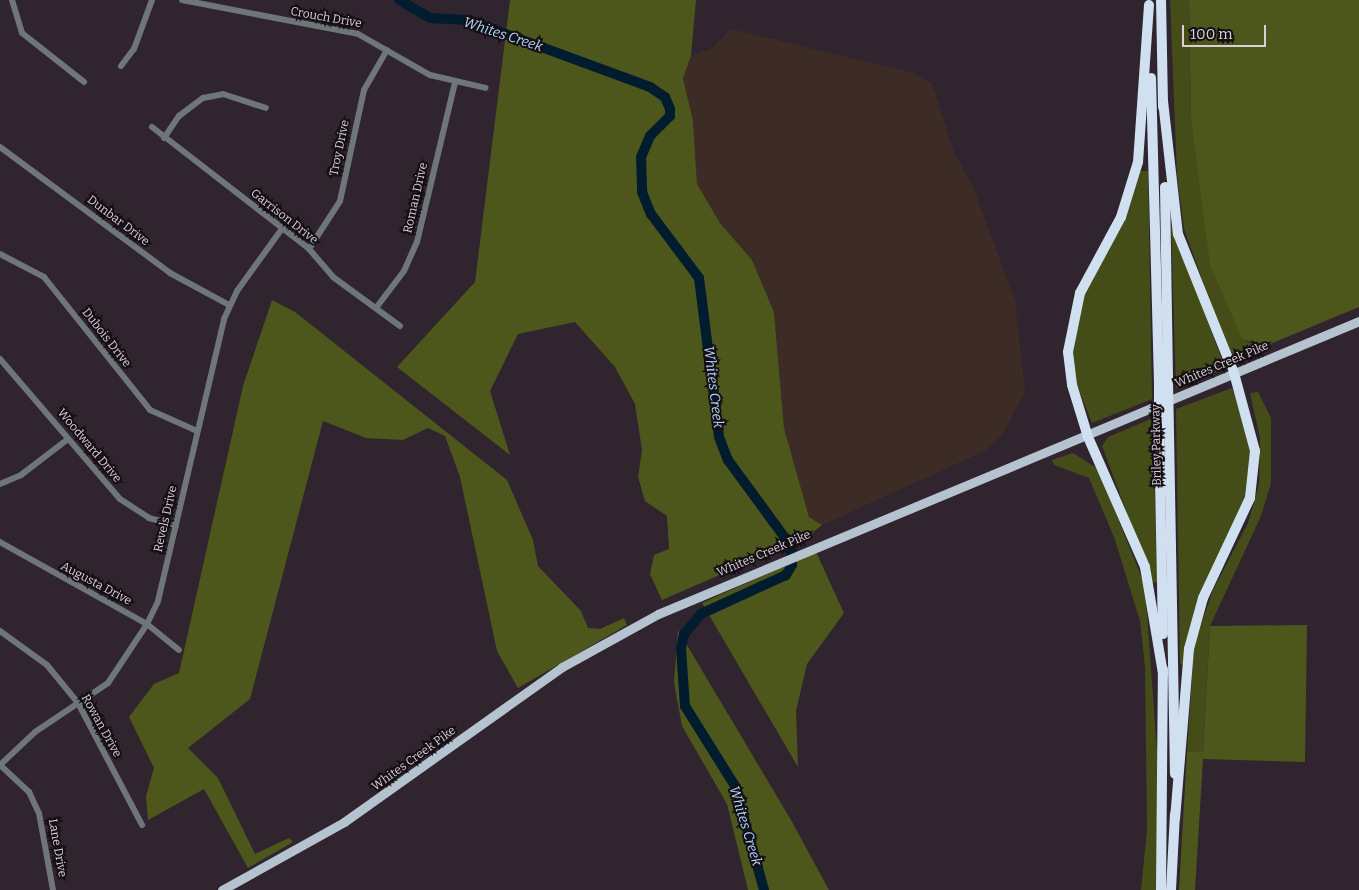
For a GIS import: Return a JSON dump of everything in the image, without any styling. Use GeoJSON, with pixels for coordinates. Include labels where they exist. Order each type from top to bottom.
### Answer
{"type":"FeatureCollection","features":[{"type":"Feature","properties":{"kind":"highway","name":"Briley Parkway"},"geometry":{"type":"LineString","coordinates":[[1161,0],[1164,383],[1161,890]]}},
{"type":"Feature","properties":{"kind":"highway","name":"Briley Parkway"},"geometry":{"type":"LineString","coordinates":[[1149,2],[1164,383]]}},
{"type":"Feature","properties":{"kind":"highway"},"geometry":{"type":"LineString","coordinates":[[1149,2],[1142,138],[1134,180],[1121,217],[1080,293],[1069,330],[1069,368],[1088,436],[1145,567],[1163,673]]}},
{"type":"Feature","properties":{"kind":"highway"},"geometry":{"type":"LineString","coordinates":[[1163,101],[1178,234],[1234,373],[1253,434],[1254,483],[1244,515],[1210,580],[1192,632],[1175,818]]}},
{"type":"Feature","properties":{"kind":"highway","name":"Briley Parkway"},"geometry":{"type":"LineString","coordinates":[[1164,430],[1175,818],[1171,890]]}},
{"type":"Feature","properties":{"kind":"main road","name":"Whites Creek Pike"},"geometry":{"type":"LineString","coordinates":[[222,890],[391,792],[491,716],[594,646],[772,563],[1088,436],[1359,321]]}},
{"type":"Feature","properties":{"kind":"street"},"geometry":{"type":"LineString","coordinates":[[12,0],[22,33],[84,82]]}},
{"type":"Feature","properties":{"kind":"street"},"geometry":{"type":"LineString","coordinates":[[121,66],[137,43],[152,0]]}},
{"type":"Feature","properties":{"kind":"street","name":"Crouch Drive"},"geometry":{"type":"LineString","coordinates":[[182,0],[358,34],[420,71],[455,82],[486,88]]}},
{"type":"Feature","properties":{"kind":"street","name":"Troy Drive"},"geometry":{"type":"LineString","coordinates":[[309,249],[340,201],[364,90],[387,50]]}},
{"type":"Feature","properties":{"kind":"street","name":"Roman Drive"},"geometry":{"type":"LineString","coordinates":[[376,308],[404,271],[417,242],[455,82]]}},
{"type":"Feature","properties":{"kind":"street"},"geometry":{"type":"LineString","coordinates":[[164,138],[179,116],[203,98],[223,94],[266,108]]}},
{"type":"Feature","properties":{"kind":"street","name":"Garrison Drive"},"geometry":{"type":"LineString","coordinates":[[152,127],[281,230],[309,249],[333,277],[400,326]]}},
{"type":"Feature","properties":{"kind":"street","name":"Dunbar Drive"},"geometry":{"type":"LineString","coordinates":[[0,147],[170,274],[228,305]]}},
{"type":"Feature","properties":{"kind":"street","name":"Revels Drive"},"geometry":{"type":"LineString","coordinates":[[0,765],[17,746],[108,683],[147,624],[158,601],[228,305],[281,230]]}},
{"type":"Feature","properties":{"kind":"street","name":"Dubois Drive"},"geometry":{"type":"LineString","coordinates":[[0,254],[44,277],[150,410],[197,431]]}},
{"type":"Feature","properties":{"kind":"street","name":"Woodward Drive"},"geometry":{"type":"LineString","coordinates":[[0,359],[120,499],[148,518],[176,525]]}},
{"type":"Feature","properties":{"kind":"street"},"geometry":{"type":"LineString","coordinates":[[0,484],[21,475],[68,438]]}},
{"type":"Feature","properties":{"kind":"street","name":"Augusta Drive"},"geometry":{"type":"LineString","coordinates":[[0,542],[147,624],[179,650]]}},
{"type":"Feature","properties":{"kind":"street","name":"Rowan Drive"},"geometry":{"type":"LineString","coordinates":[[1,634],[46,665],[78,704],[142,826]]}},
{"type":"Feature","properties":{"kind":"street","name":"Lane Drive"},"geometry":{"type":"LineString","coordinates":[[0,765],[29,792],[39,813],[51,890]]}},
{"type":"Feature","properties":{"kind":"shaded area"},"geometry":{"type":"Polygon","coordinates":[[[731,29],[914,73],[932,84],[954,152],[974,189],[1015,301],[1025,391],[1003,434],[987,450],[822,525],[809,517],[784,428],[774,312],[752,260],[720,223],[697,184],[693,121],[683,78],[691,56],[711,49],[731,29]]]}},
{"type":"Feature","properties":{"kind":"green space"},"geometry":{"type":"Polygon","coordinates":[[[510,0],[696,0],[691,56],[683,78],[693,121],[697,184],[720,223],[752,260],[774,312],[784,428],[809,517],[822,525],[807,537],[662,600],[650,574],[654,555],[669,549],[667,516],[645,501],[638,477],[642,450],[635,404],[615,367],[575,322],[518,334],[490,391],[510,455],[397,367],[475,282],[510,0]]]}},
{"type":"Feature","properties":{"kind":"green space"},"geometry":{"type":"Polygon","coordinates":[[[1170,0],[1189,0],[1191,118],[1242,339],[1267,350],[1244,359],[1229,354],[1184,229],[1177,176],[1170,0]]]}},
{"type":"Feature","properties":{"kind":"green space"},"geometry":{"type":"Polygon","coordinates":[[[1189,0],[1359,0],[1359,307],[1265,346],[1242,339],[1210,265],[1191,118],[1189,0]]]}},
{"type":"Feature","properties":{"kind":"green space"},"geometry":{"type":"Polygon","coordinates":[[[1139,171],[1148,171],[1152,399],[1092,423],[1077,385],[1072,354],[1082,297],[1127,212],[1139,171]]]}},
{"type":"Feature","properties":{"kind":"green space"},"geometry":{"type":"Polygon","coordinates":[[[1171,225],[1223,362],[1220,370],[1176,388],[1171,225]]]}},
{"type":"Feature","properties":{"kind":"green space"},"geometry":{"type":"Polygon","coordinates":[[[272,300],[295,312],[507,480],[533,540],[538,566],[581,611],[588,628],[600,629],[624,618],[627,625],[518,688],[497,651],[460,477],[445,436],[428,428],[403,440],[366,438],[323,421],[250,699],[188,748],[218,778],[255,854],[289,838],[293,842],[248,868],[204,789],[148,820],[146,796],[154,768],[129,717],[154,684],[179,673],[243,386],[272,300]]]}},
{"type":"Feature","properties":{"kind":"green space"},"geometry":{"type":"Polygon","coordinates":[[[1232,388],[1252,446],[1247,497],[1211,572],[1184,665],[1180,664],[1176,409],[1232,388]]]}},
{"type":"Feature","properties":{"kind":"green space"},"geometry":{"type":"Polygon","coordinates":[[[1258,392],[1271,418],[1271,483],[1261,516],[1210,626],[1203,752],[1187,752],[1194,646],[1213,590],[1248,523],[1259,485],[1260,438],[1250,393],[1258,392]]]}},
{"type":"Feature","properties":{"kind":"green space"},"geometry":{"type":"Polygon","coordinates":[[[1153,418],[1157,582],[1153,583],[1102,446],[1108,437],[1153,418]]]}},
{"type":"Feature","properties":{"kind":"green space"},"geometry":{"type":"Polygon","coordinates":[[[1073,453],[1098,469],[1145,586],[1159,778],[1157,890],[1141,890],[1147,830],[1145,667],[1140,621],[1114,537],[1089,478],[1054,465],[1052,460],[1073,453]]]}},
{"type":"Feature","properties":{"kind":"green space"},"geometry":{"type":"Polygon","coordinates":[[[816,552],[844,613],[807,664],[796,711],[798,767],[702,603],[816,552]]]}},
{"type":"Feature","properties":{"kind":"green space"},"geometry":{"type":"Polygon","coordinates":[[[1307,625],[1305,762],[1203,759],[1195,890],[1179,890],[1187,752],[1203,752],[1210,626],[1307,625]]]}},
{"type":"Feature","properties":{"kind":"green space"},"geometry":{"type":"Polygon","coordinates":[[[678,630],[791,820],[829,890],[748,890],[727,804],[682,726],[674,683],[678,630]]]}},
{"type":"Feature","properties":{"kind":"waterway","name":"Whites Creek"},"geometry":{"type":"LineString","coordinates":[[399,0],[430,18],[468,20],[650,87],[665,97],[670,109],[670,116],[650,136],[641,157],[642,192],[651,214],[699,278],[719,437],[728,460],[791,546],[792,565],[786,575],[701,614],[684,634],[681,648],[685,706],[735,786],[764,890]]}}]}
